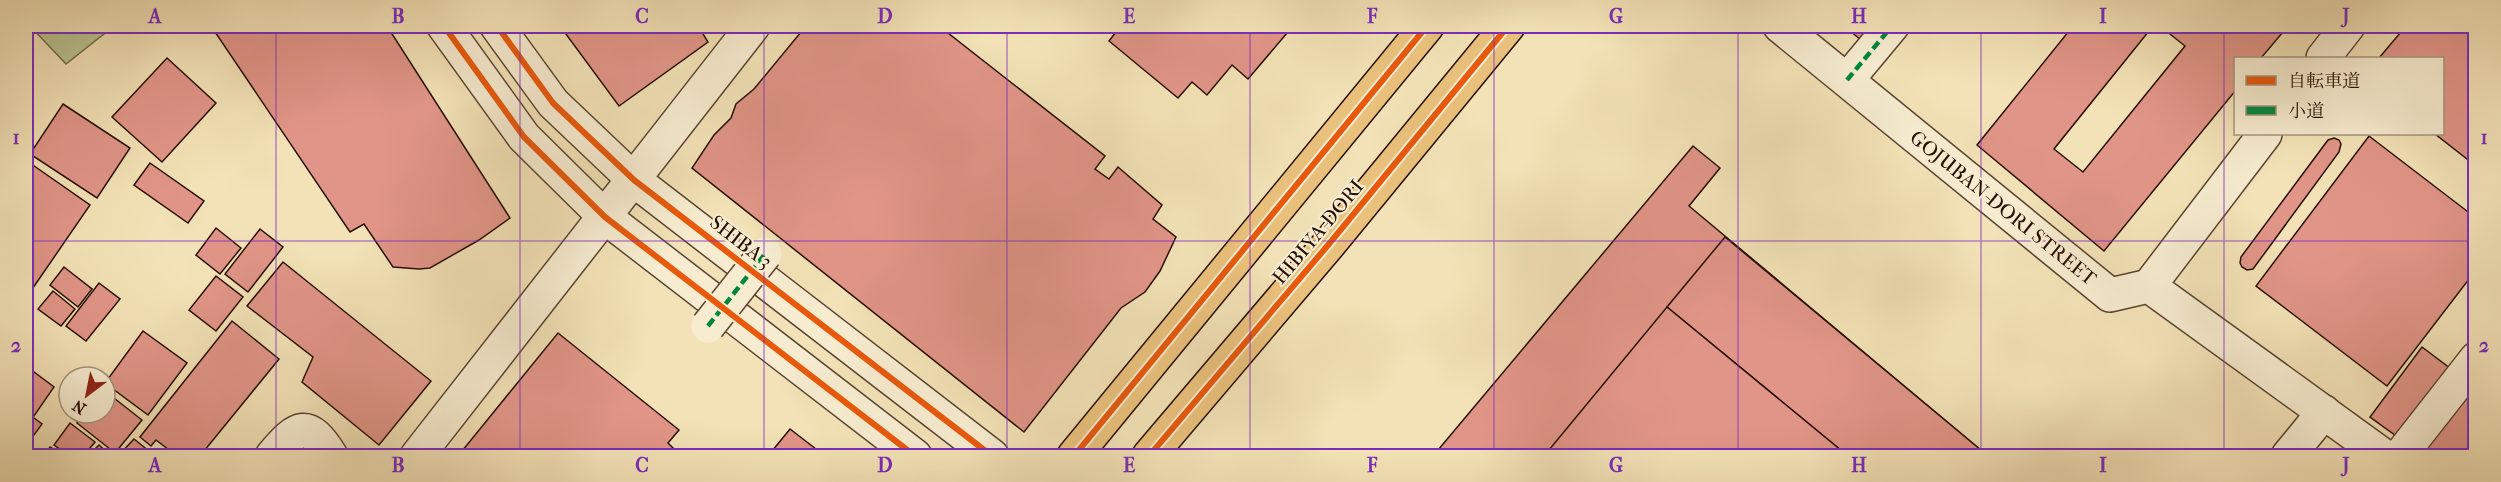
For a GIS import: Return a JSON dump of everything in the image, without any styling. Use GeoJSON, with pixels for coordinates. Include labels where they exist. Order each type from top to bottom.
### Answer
{"type":"FeatureCollection","features":[{"type":"Feature","properties":{"kind":"main road"},"geometry":{"type":"LineString","coordinates":[[1074,456],[1427,26]]}},
{"type":"Feature","properties":{"kind":"main road","name":"HIBIYA-DORI"},"geometry":{"type":"LineString","coordinates":[[1149,456],[1329,244],[1508,26]]}},
{"type":"Feature","properties":{"kind":"street"},"geometry":{"type":"LineString","coordinates":[[444,26],[524,137],[605,217],[915,456]]}},
{"type":"Feature","properties":{"kind":"street","name":"SHIBA 3"},"geometry":{"type":"LineString","coordinates":[[497,26],[553,103],[634,180],[992,456]]}},
{"type":"Feature","properties":{"kind":"street"},"geometry":{"type":"LineString","coordinates":[[417,456],[753,26]]}},
{"type":"Feature","properties":{"kind":"street","name":"GOJUBAN-DORI STREET"},"geometry":{"type":"LineString","coordinates":[[1780,26],[2110,295],[2149,286]]}},
{"type":"Feature","properties":{"kind":"street"},"geometry":{"type":"LineString","coordinates":[[1847,80],[1892,26]]}},
{"type":"Feature","properties":{"kind":"street"},"geometry":{"type":"LineString","coordinates":[[2324,57],[2348,26]]}},
{"type":"Feature","properties":{"kind":"street"},"geometry":{"type":"LineString","coordinates":[[2264,135],[2149,286],[2384,456]]}},
{"type":"Feature","properties":{"kind":"street"},"geometry":{"type":"LineString","coordinates":[[708,326],[765,254]]}},
{"type":"Feature","properties":{"kind":"street"},"geometry":{"type":"LineString","coordinates":[[2400,456],[2475,359]]}},
{"type":"Feature","properties":{"kind":"street"},"geometry":{"type":"LineString","coordinates":[[2288,456],[2324,412]]}},
{"type":"Feature","properties":{"kind":"street"},"geometry":{"type":"LineString","coordinates":[[272,456],[292,434],[301,430],[312,432],[320,439],[331,456]]}},
{"type":"Feature","properties":{"kind":"green space"},"geometry":{"type":"Polygon","coordinates":[[[30,26],[114,26],[66,64],[30,26]]]}},
{"type":"Feature","properties":{"kind":"building"},"geometry":{"type":"Polygon","coordinates":[[[211,26],[387,26],[510,218],[479,240],[430,268],[393,267],[364,224],[350,232],[211,26]]]}},
{"type":"Feature","properties":{"kind":"building"},"geometry":{"type":"Polygon","coordinates":[[[560,26],[715,26],[703,34],[708,42],[619,106],[560,26]]]}},
{"type":"Feature","properties":{"kind":"building"},"geometry":{"type":"Polygon","coordinates":[[[806,26],[939,26],[1105,156],[1095,169],[1109,179],[1118,167],[1162,205],[1153,219],[1176,237],[1160,271],[1145,292],[1121,308],[1024,432],[692,168],[714,135],[731,118],[736,104],[754,89],[806,26]]]}},
{"type":"Feature","properties":{"kind":"building"},"geometry":{"type":"Polygon","coordinates":[[[1118,26],[1293,26],[1248,79],[1232,65],[1207,95],[1192,82],[1178,98],[1109,41],[1120,27],[1118,26]]]}},
{"type":"Feature","properties":{"kind":"building"},"geometry":{"type":"Polygon","coordinates":[[[1844,26],[1883,26],[1867,45],[1844,26]]]}},
{"type":"Feature","properties":{"kind":"building"},"geometry":{"type":"Polygon","coordinates":[[[2073,26],[2153,26],[2054,149],[2083,172],[2185,46],[2160,26],[2288,26],[2262,57],[2234,57],[2234,92],[2104,251],[1977,145],[2073,26]]]}},
{"type":"Feature","properties":{"kind":"building"},"geometry":{"type":"Polygon","coordinates":[[[2406,26],[2476,26],[2476,166],[2436,135],[2444,135],[2444,57],[2380,57],[2406,26]]]}},
{"type":"Feature","properties":{"kind":"building"},"geometry":{"type":"Polygon","coordinates":[[[167,58],[216,103],[162,162],[112,117],[167,58]]]}},
{"type":"Feature","properties":{"kind":"building"},"geometry":{"type":"Polygon","coordinates":[[[63,104],[130,148],[97,198],[30,154],[63,104]]]}},
{"type":"Feature","properties":{"kind":"building"},"geometry":{"type":"Polygon","coordinates":[[[2369,136],[2476,218],[2476,270],[2387,386],[2256,286],[2369,136]]]}},
{"type":"Feature","properties":{"kind":"building"},"geometry":{"type":"Polygon","coordinates":[[[2334,138],[2341,144],[2339,152],[2253,269],[2247,270],[2242,267],[2241,257],[2328,140],[2334,138]]]}},
{"type":"Feature","properties":{"kind":"building"},"geometry":{"type":"Polygon","coordinates":[[[1693,146],[1720,168],[1689,206],[1988,456],[1433,456],[1693,146]]]}},
{"type":"Feature","properties":{"kind":"building"},"geometry":{"type":"Polygon","coordinates":[[[27,161],[90,205],[26,298],[26,164],[27,161]]]}},
{"type":"Feature","properties":{"kind":"building"},"geometry":{"type":"Polygon","coordinates":[[[150,163],[204,201],[188,223],[134,185],[150,163]]]}},
{"type":"Feature","properties":{"kind":"building"},"geometry":{"type":"Polygon","coordinates":[[[216,228],[241,248],[220,274],[196,255],[216,228]]]}},
{"type":"Feature","properties":{"kind":"building"},"geometry":{"type":"Polygon","coordinates":[[[260,229],[283,247],[248,292],[225,274],[260,229]]]}},
{"type":"Feature","properties":{"kind":"building"},"geometry":{"type":"Polygon","coordinates":[[[1725,237],[1988,456],[1848,456],[1667,307],[1725,237]]]}},
{"type":"Feature","properties":{"kind":"building"},"geometry":{"type":"Polygon","coordinates":[[[283,262],[431,381],[379,445],[302,382],[313,357],[247,306],[283,262]]]}},
{"type":"Feature","properties":{"kind":"building"},"geometry":{"type":"Polygon","coordinates":[[[64,267],[92,289],[78,307],[50,285],[64,267]]]}},
{"type":"Feature","properties":{"kind":"building"},"geometry":{"type":"Polygon","coordinates":[[[216,276],[243,297],[216,331],[189,310],[216,276]]]}},
{"type":"Feature","properties":{"kind":"building"},"geometry":{"type":"Polygon","coordinates":[[[99,283],[120,299],[86,341],[66,326],[99,283]]]}},
{"type":"Feature","properties":{"kind":"building"},"geometry":{"type":"Polygon","coordinates":[[[53,291],[75,309],[61,326],[38,309],[53,291]]]}},
{"type":"Feature","properties":{"kind":"building"},"geometry":{"type":"Polygon","coordinates":[[[1667,307],[1848,456],[1544,456],[1667,307]]]}},
{"type":"Feature","properties":{"kind":"building"},"geometry":{"type":"Polygon","coordinates":[[[232,321],[279,359],[200,456],[177,456],[156,440],[151,446],[140,437],[232,321]]]}},
{"type":"Feature","properties":{"kind":"building"},"geometry":{"type":"Polygon","coordinates":[[[143,331],[187,363],[148,415],[117,392],[117,367],[143,331]]]}},
{"type":"Feature","properties":{"kind":"building"},"geometry":{"type":"Polygon","coordinates":[[[558,333],[679,430],[668,443],[676,451],[671,456],[458,456],[558,333]]]}},
{"type":"Feature","properties":{"kind":"building"},"geometry":{"type":"Polygon","coordinates":[[[2422,347],[2451,369],[2399,438],[2370,417],[2422,347]]]}},
{"type":"Feature","properties":{"kind":"building"},"geometry":{"type":"Polygon","coordinates":[[[26,366],[54,387],[34,416],[26,410],[26,366]]]}},
{"type":"Feature","properties":{"kind":"building"},"geometry":{"type":"Polygon","coordinates":[[[2467,390],[2476,396],[2476,456],[2427,456],[2420,451],[2467,390]]]}},
{"type":"Feature","properties":{"kind":"building"},"geometry":{"type":"Polygon","coordinates":[[[117,400],[142,420],[115,453],[80,425],[117,425],[117,400]]]}},
{"type":"Feature","properties":{"kind":"building"},"geometry":{"type":"Polygon","coordinates":[[[26,412],[42,424],[34,435],[26,429],[26,412]]]}},
{"type":"Feature","properties":{"kind":"building"},"geometry":{"type":"Polygon","coordinates":[[[69,425],[73,425],[95,442],[83,456],[70,456],[54,445],[69,425]]]}},
{"type":"Feature","properties":{"kind":"building"},"geometry":{"type":"Polygon","coordinates":[[[790,429],[825,456],[768,456],[790,429]]]}},
{"type":"Feature","properties":{"kind":"building"},"geometry":{"type":"Polygon","coordinates":[[[134,439],[155,456],[118,456],[134,439]]]}},
{"type":"Feature","properties":{"kind":"building"},"geometry":{"type":"Polygon","coordinates":[[[99,445],[111,456],[88,456],[99,445]]]}},
{"type":"Feature","properties":{"kind":"building"},"geometry":{"type":"Polygon","coordinates":[[[50,447],[64,456],[44,456],[50,447]]]}},
{"type":"Feature","properties":{"kind":"marked path"},"geometry":{"type":"LineString","coordinates":[[1847,80],[1892,26]]}},
{"type":"Feature","properties":{"kind":"marked path"},"geometry":{"type":"LineString","coordinates":[[708,326],[765,254]]}},
{"type":"Feature","properties":{"kind":"cycle path"},"geometry":{"type":"LineString","coordinates":[[444,26],[524,137],[605,217],[915,456]]}},
{"type":"Feature","properties":{"kind":"cycle path"},"geometry":{"type":"LineString","coordinates":[[497,26],[553,103],[634,180],[992,456]]}},
{"type":"Feature","properties":{"kind":"cycle path"},"geometry":{"type":"LineString","coordinates":[[1074,456],[1427,26]]}},
{"type":"Feature","properties":{"kind":"cycle path"},"geometry":{"type":"LineString","coordinates":[[1149,456],[1329,244],[1508,26]]}}]}
